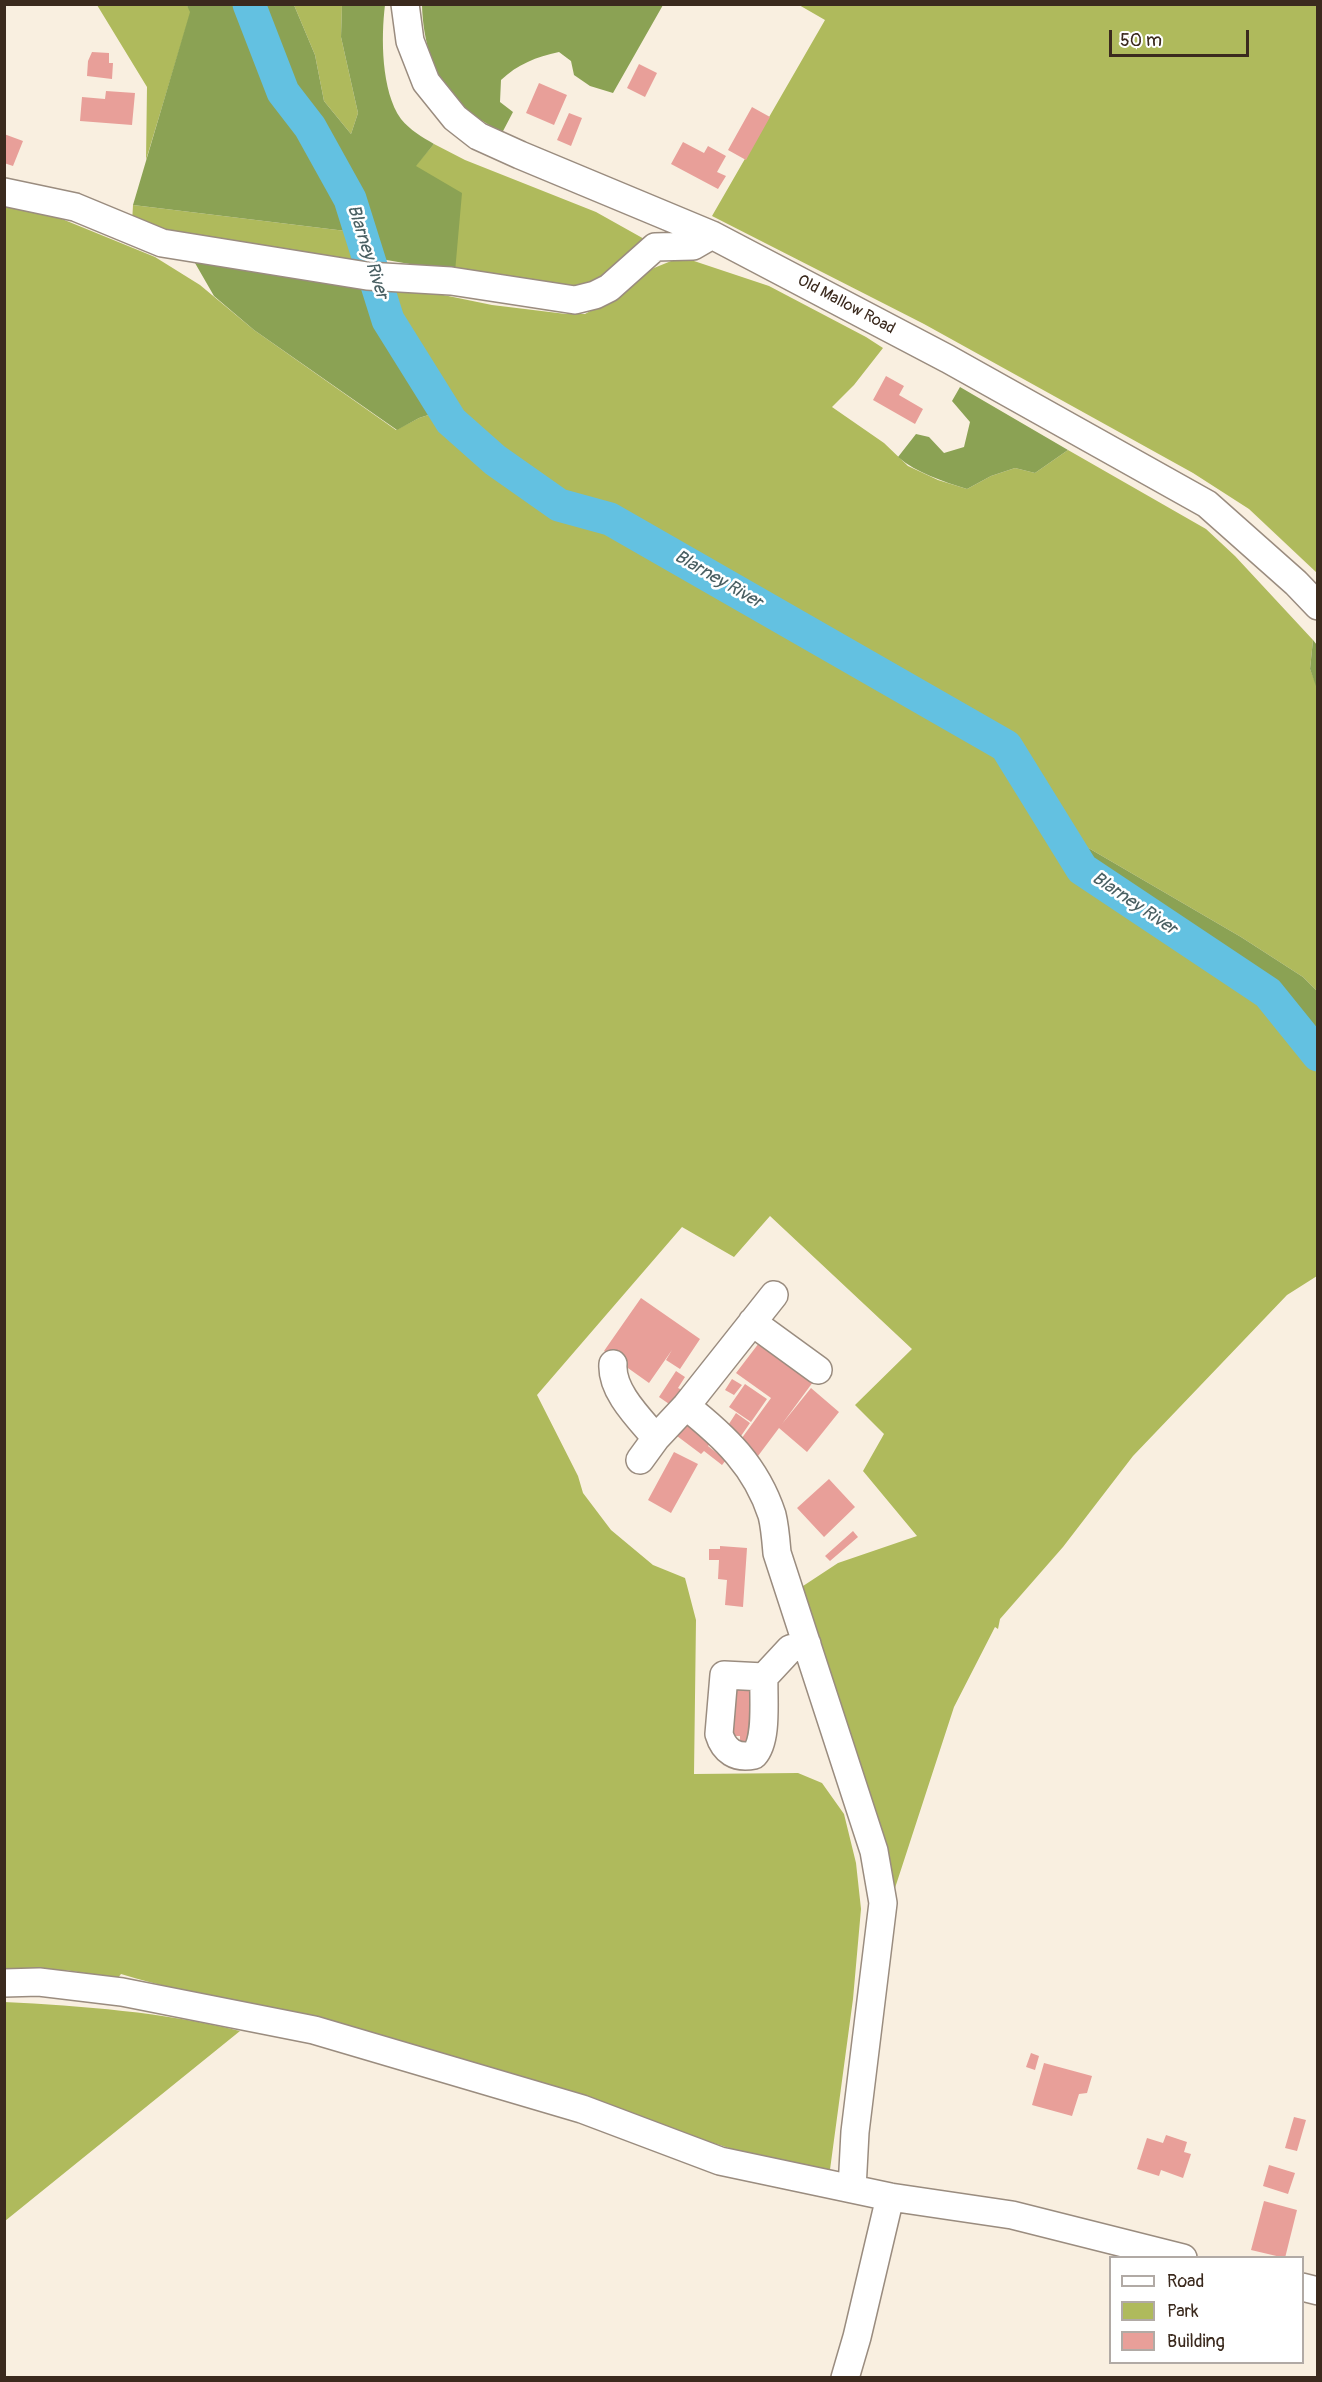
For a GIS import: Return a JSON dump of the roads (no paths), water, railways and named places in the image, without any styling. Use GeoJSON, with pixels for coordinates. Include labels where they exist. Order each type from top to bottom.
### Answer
{"type":"FeatureCollection","features":[{"type":"Feature","properties":{"kind":"street","name":"Old Mallow Road"},"geometry":{"type":"LineString","coordinates":[[405,4],[410,41],[426,82],[450,112],[478,136],[712,235],[948,359],[1206,504],[1296,583],[1317,606]]}},
{"type":"Feature","properties":{"kind":"street"},"geometry":{"type":"LineString","coordinates":[[4,192],[75,207],[162,243],[380,277],[451,281],[575,300],[595,295],[609,288],[655,247],[693,246],[712,235]]}},
{"type":"Feature","properties":{"kind":"street"},"geometry":{"type":"LineString","coordinates":[[640,1460],[774,1295]]}},
{"type":"Feature","properties":{"kind":"street"},"geometry":{"type":"LineString","coordinates":[[752,1323],[818,1370]]}},
{"type":"Feature","properties":{"kind":"street"},"geometry":{"type":"LineString","coordinates":[[613,1364],[612,1375],[621,1392],[656,1438]]}},
{"type":"Feature","properties":{"kind":"street"},"geometry":{"type":"LineString","coordinates":[[686,1406],[717,1430],[748,1464],[772,1516],[777,1553],[874,1851],[883,1903],[855,2132],[852,2189]]}},
{"type":"Feature","properties":{"kind":"street"},"geometry":{"type":"LineString","coordinates":[[764,1677],[790,1649],[807,1644]]}},
{"type":"Feature","properties":{"kind":"street"},"geometry":{"type":"LineString","coordinates":[[4,1983],[39,1982],[122,1992],[314,2030],[582,2109],[720,2161],[890,2197],[1012,2215],[1175,2256]]}},
{"type":"Feature","properties":{"kind":"street"},"geometry":{"type":"LineString","coordinates":[[845,2378],[890,2197]]}},
{"type":"Feature","properties":{"kind":"waterway","name":"Blarney River"},"geometry":{"type":"LineString","coordinates":[[249,4],[283,92],[310,127],[350,199],[388,320],[451,421],[495,460],[559,505],[610,519],[1006,746],[1082,869],[1268,993],[1318,1055]]}}]}
